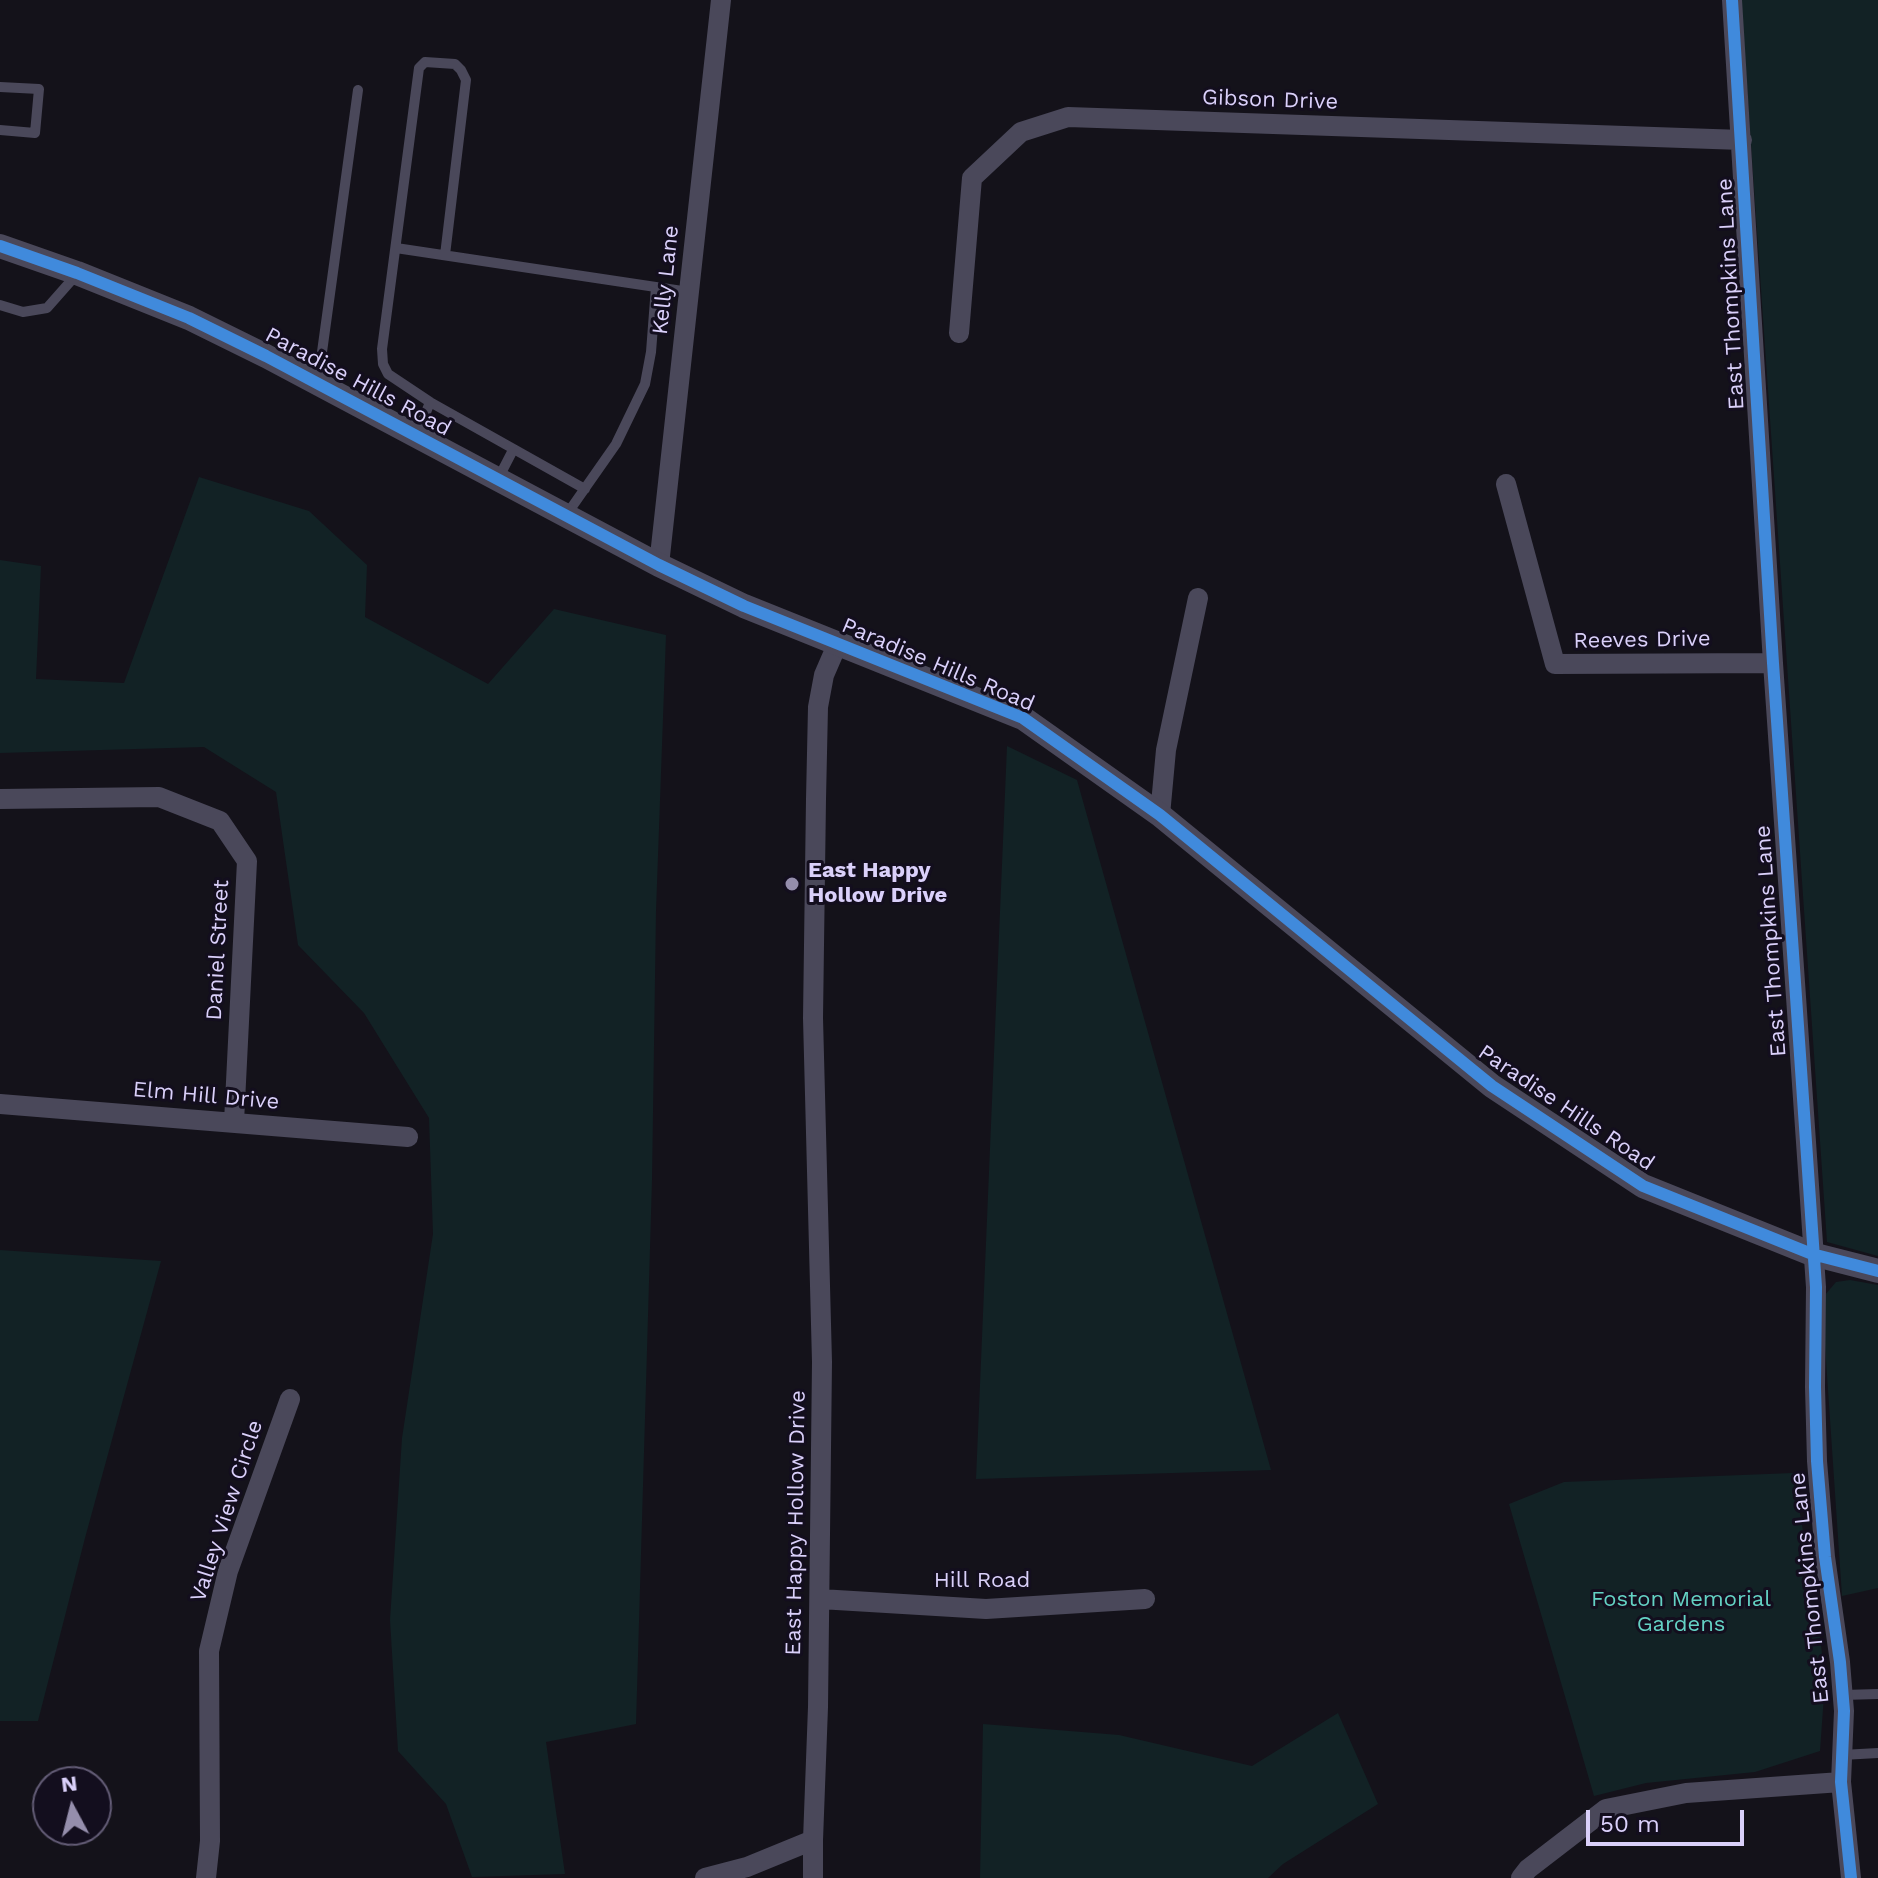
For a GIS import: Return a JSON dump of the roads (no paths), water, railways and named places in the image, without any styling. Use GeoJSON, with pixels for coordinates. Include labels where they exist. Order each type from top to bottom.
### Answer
{"type":"FeatureCollection","features":[{"type":"Feature","properties":{"kind":"street","name":"Kelly Lane"},"geometry":{"type":"LineString","coordinates":[[659,565],[721,0]]}},
{"type":"Feature","properties":{"kind":"street","name":"East Thompkins Lane"},"geometry":{"type":"LineString","coordinates":[[1732,0],[1816,1287],[1817,1461],[1825,1557],[1843,1695],[1841,1782],[1851,1878]]}},
{"type":"Feature","properties":{"kind":"street","name":"Gibson Drive"},"geometry":{"type":"LineString","coordinates":[[959,333],[972,178],[1021,132],[1068,117],[1742,140]]}},
{"type":"Feature","properties":{"kind":"street","name":"Paradise Hills Road"},"geometry":{"type":"LineString","coordinates":[[0,246],[189,318],[318,383],[659,565],[744,606],[1023,718],[1160,815],[1492,1086],[1643,1186],[1812,1254],[1878,1271]]}},
{"type":"Feature","properties":{"kind":"street","name":"Reeves Drive"},"geometry":{"type":"LineString","coordinates":[[1506,484],[1555,664],[1773,663]]}},
{"type":"Feature","properties":{"kind":"street"},"geometry":{"type":"LineString","coordinates":[[1160,815],[1166,750],[1198,598]]}},
{"type":"Feature","properties":{"kind":"street","name":"East Happy Hollow Drive"},"geometry":{"type":"LineString","coordinates":[[813,1878],[822,1362],[813,1018],[816,799],[818,707],[824,675],[837,645]]}},
{"type":"Feature","properties":{"kind":"street","name":"Daniel Street"},"geometry":{"type":"LineString","coordinates":[[0,799],[159,797],[220,821],[247,861],[234,1122]]}},
{"type":"Feature","properties":{"kind":"street","name":"Elm Hill Drive"},"geometry":{"type":"LineString","coordinates":[[0,1104],[408,1137]]}},
{"type":"Feature","properties":{"kind":"street","name":"Valley View Circle"},"geometry":{"type":"LineString","coordinates":[[206,1878],[210,1841],[209,1651],[228,1571],[290,1399]]}},
{"type":"Feature","properties":{"kind":"street","name":"Hill Road"},"geometry":{"type":"LineString","coordinates":[[820,1599],[986,1609],[1145,1599]]}},
{"type":"Feature","properties":{"kind":"street"},"geometry":{"type":"LineString","coordinates":[[1521,1878],[1528,1869],[1606,1809],[1686,1793],[1841,1782]]}},
{"type":"Feature","properties":{"kind":"street"},"geometry":{"type":"LineString","coordinates":[[705,1878],[747,1867],[813,1840]]}},
{"type":"Feature","properties":{"kind":"lane"},"geometry":{"type":"LineString","coordinates":[[445,255],[466,80],[455,64],[425,62],[419,68],[382,349],[383,364],[388,374],[430,402],[585,489]]}},
{"type":"Feature","properties":{"kind":"lane"},"geometry":{"type":"LineString","coordinates":[[0,87],[39,89],[35,133],[0,130]]}},
{"type":"Feature","properties":{"kind":"lane"},"geometry":{"type":"LineString","coordinates":[[318,383],[358,90]]}},
{"type":"Feature","properties":{"kind":"lane"},"geometry":{"type":"LineString","coordinates":[[396,248],[689,292]]}},
{"type":"Feature","properties":{"kind":"lane"},"geometry":{"type":"LineString","coordinates":[[0,305],[23,312],[47,308],[77,273]]}},
{"type":"Feature","properties":{"kind":"lane"},"geometry":{"type":"LineString","coordinates":[[566,516],[616,444],[645,384],[656,287]]}},
{"type":"Feature","properties":{"kind":"lane"},"geometry":{"type":"LineString","coordinates":[[417,436],[430,402]]}},
{"type":"Feature","properties":{"kind":"lane"},"geometry":{"type":"LineString","coordinates":[[498,479],[513,450]]}},
{"type":"Feature","properties":{"kind":"lane"},"geometry":{"type":"LineString","coordinates":[[1843,1695],[1878,1694]]}},
{"type":"Feature","properties":{"kind":"lane"},"geometry":{"type":"LineString","coordinates":[[1842,1755],[1878,1753]]}},
{"type":"Feature","properties":{"kind":"place","name":"East Happy Hollow Drive"},"geometry":{"type":"Point","coordinates":[792,884]}},
{"type":"Feature","properties":{"kind":"park label","name":"Foston Memorial Gardens"},"geometry":{"type":"Point","coordinates":[1681,1612]}}]}
